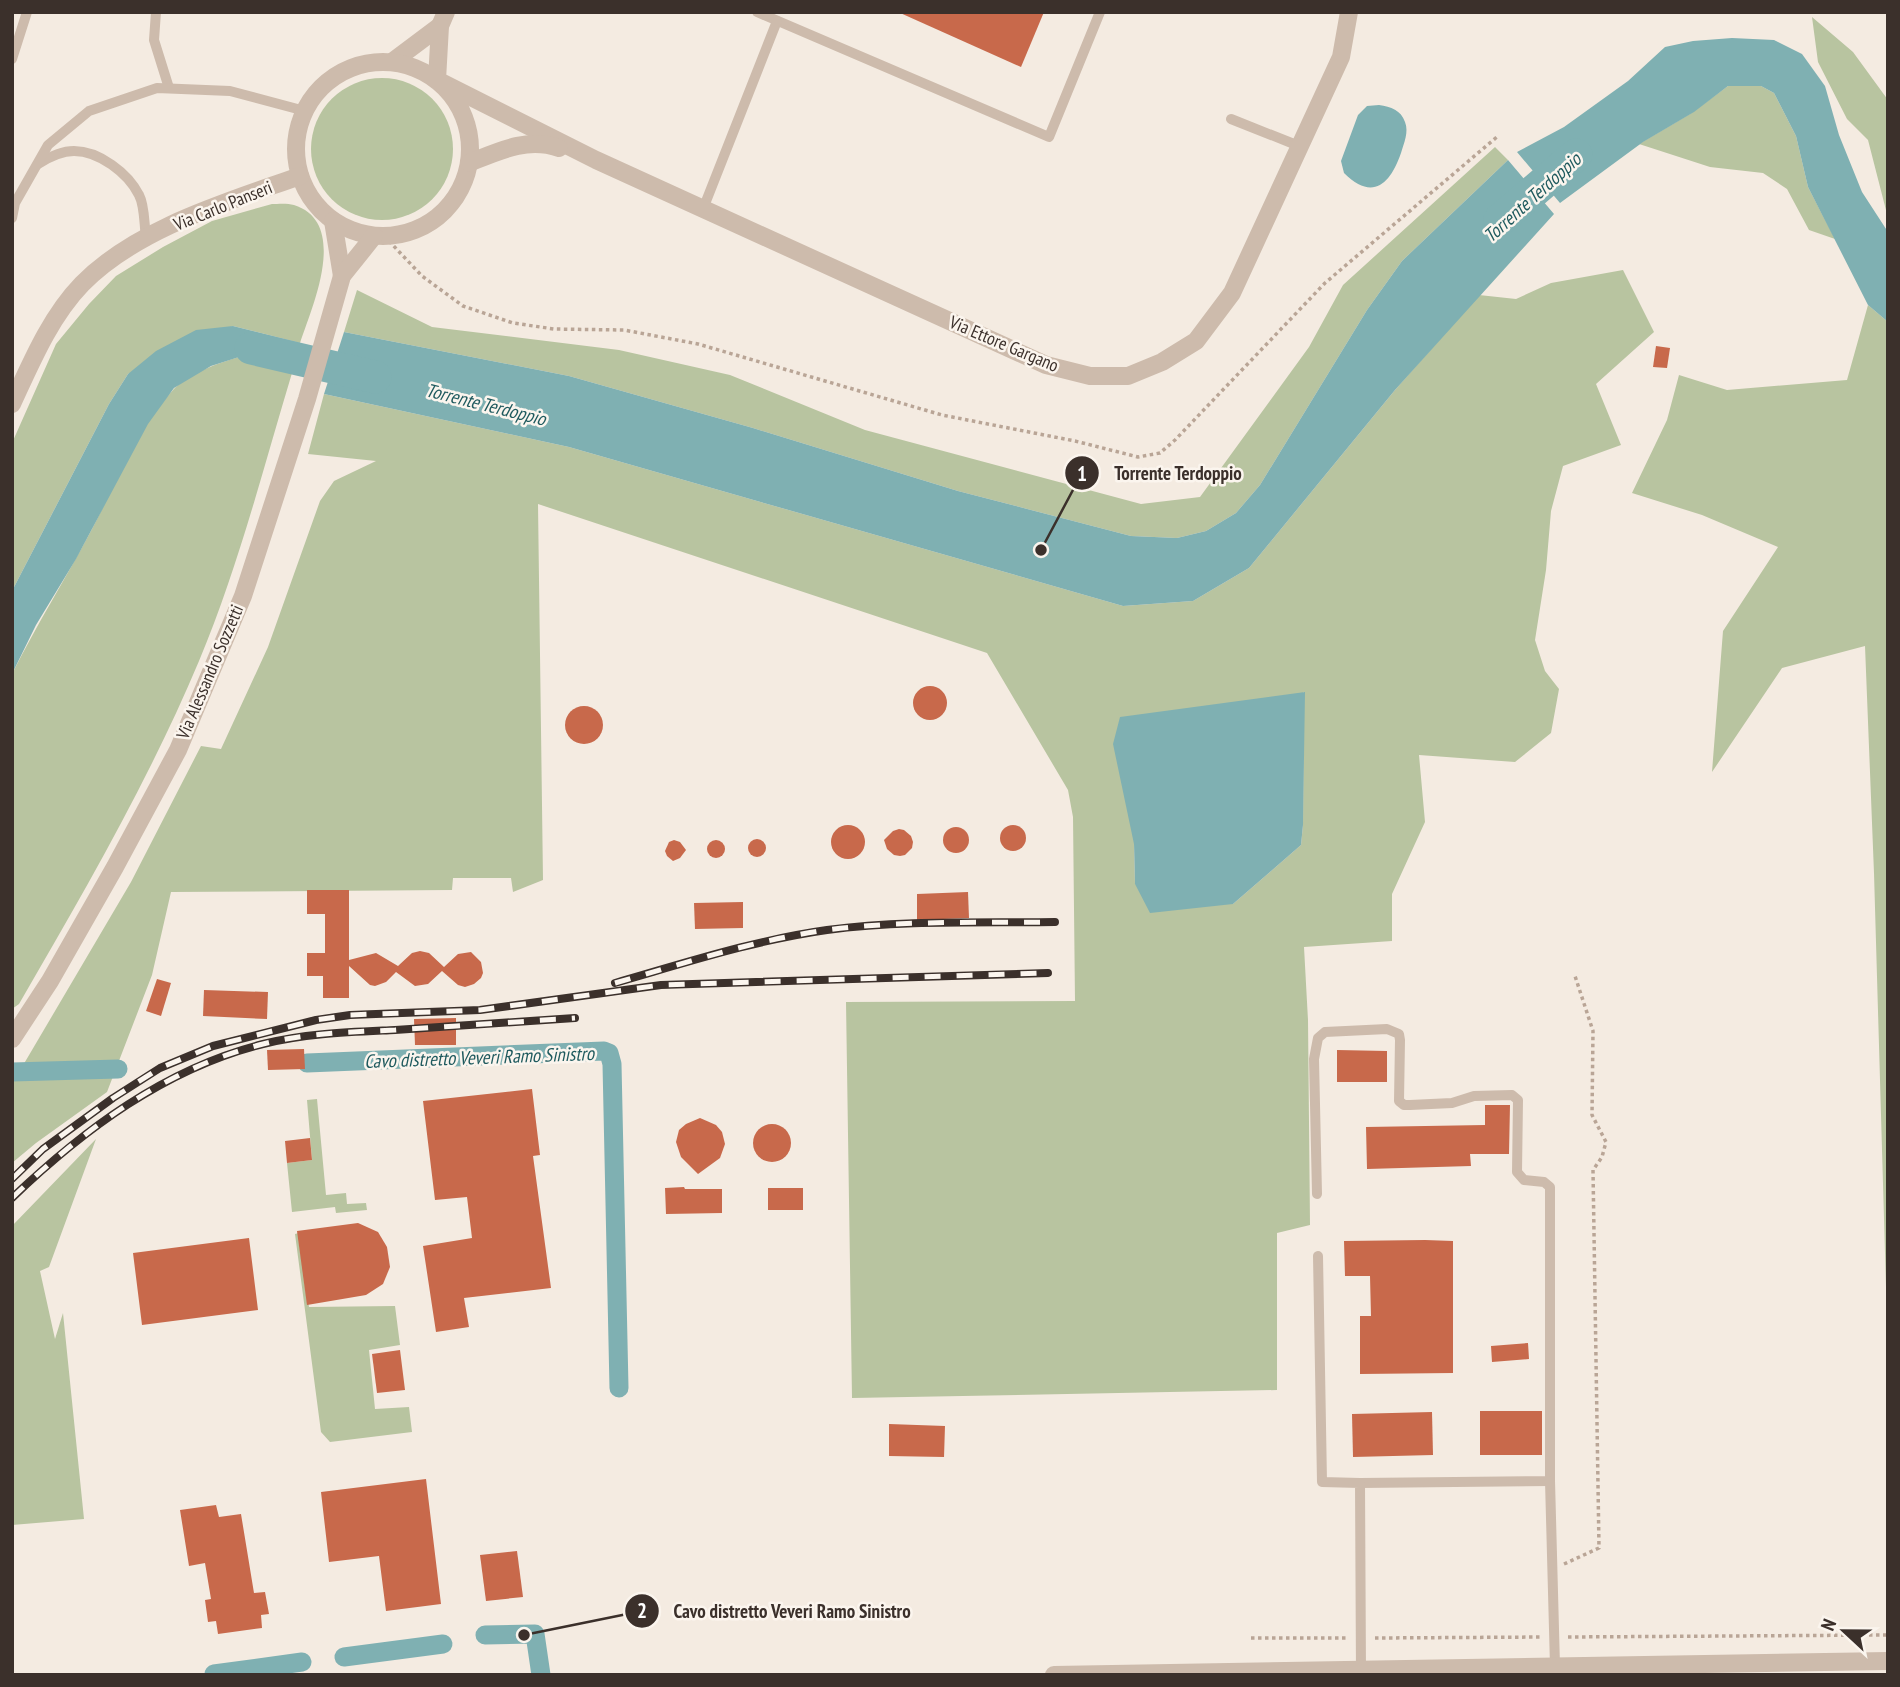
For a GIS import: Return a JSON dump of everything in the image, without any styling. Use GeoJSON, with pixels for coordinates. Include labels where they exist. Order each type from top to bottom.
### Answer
{"type":"FeatureCollection","features":[{"type":"Feature","properties":{"kind":"street","name":"Via Ettore Gargano"},"geometry":{"type":"LineString","coordinates":[[436,80],[596,160],[1046,365],[1090,376],[1128,376],[1162,362],[1196,341],[1232,293],[1341,57],[1349,12]]}},
{"type":"Feature","properties":{"kind":"street"},"geometry":{"type":"LineString","coordinates":[[393,62],[443,19]]}},
{"type":"Feature","properties":{"kind":"street"},"geometry":{"type":"LineString","coordinates":[[436,80],[443,19]]}},
{"type":"Feature","properties":{"kind":"street"},"geometry":{"type":"LineString","coordinates":[[393,62],[416,68],[436,80],[453,96],[464,117],[470,140],[469,163],[459,192],[440,215],[415,230],[374,236],[353,231],[333,221],[313,201],[300,176],[296,154],[298,132],[305,111],[320,89],[341,72],[366,63],[393,62]]}},
{"type":"Feature","properties":{"kind":"street","name":"Via Ettore Gargano"},"geometry":{"type":"LineString","coordinates":[[469,163],[513,146],[546,144],[596,160]]}},
{"type":"Feature","properties":{"kind":"street","name":"Via Carlo Panseri"},"geometry":{"type":"LineString","coordinates":[[12,404],[49,329],[82,285],[110,261],[146,237],[219,205],[300,176]]}},
{"type":"Feature","properties":{"kind":"street","name":"Via Alessandro Sozzetti"},"geometry":{"type":"LineString","coordinates":[[333,221],[342,276]]}},
{"type":"Feature","properties":{"kind":"street","name":"Via Alessandro Sozzetti"},"geometry":{"type":"LineString","coordinates":[[12,1039],[50,981],[109,879],[178,750],[243,596],[307,400],[342,276],[374,236]]}},
{"type":"Feature","properties":{"kind":"street"},"geometry":{"type":"LineString","coordinates":[[1054,1675],[1361,1672],[1888,1661]]}},
{"type":"Feature","properties":{"kind":"lane"},"geometry":{"type":"LineString","coordinates":[[12,59],[27,12]]}},
{"type":"Feature","properties":{"kind":"lane"},"geometry":{"type":"LineString","coordinates":[[156,12],[154,40],[169,88]]}},
{"type":"Feature","properties":{"kind":"lane"},"geometry":{"type":"LineString","coordinates":[[757,12],[1049,137],[1100,12]]}},
{"type":"Feature","properties":{"kind":"lane"},"geometry":{"type":"LineString","coordinates":[[703,209],[777,21]]}},
{"type":"Feature","properties":{"kind":"lane"},"geometry":{"type":"LineString","coordinates":[[12,218],[15,203],[48,145],[89,111],[157,88],[169,88],[230,91],[305,111]]}},
{"type":"Feature","properties":{"kind":"lane"},"geometry":{"type":"LineString","coordinates":[[1231,119],[1299,146]]}},
{"type":"Feature","properties":{"kind":"lane"},"geometry":{"type":"LineString","coordinates":[[36,165],[52,155],[75,151],[100,158],[122,173],[140,196],[146,237]]}},
{"type":"Feature","properties":{"kind":"lane"},"geometry":{"type":"LineString","coordinates":[[1317,1194],[1314,1059],[1318,1038],[1325,1032],[1387,1029],[1399,1034],[1399,1101],[1404,1105],[1452,1103],[1474,1096],[1506,1093],[1516,1098],[1517,1172],[1524,1180],[1544,1182],[1550,1187],[1550,1481],[1555,1667]]}},
{"type":"Feature","properties":{"kind":"lane"},"geometry":{"type":"LineString","coordinates":[[1318,1256],[1322,1482],[1550,1481]]}},
{"type":"Feature","properties":{"kind":"lane"},"geometry":{"type":"LineString","coordinates":[[1360,1483],[1361,1672]]}},
{"type":"Feature","properties":{"kind":"path"},"geometry":{"type":"LineString","coordinates":[[1553,1569],[1599,1548],[1593,1170],[1602,1157],[1606,1142],[1592,1115],[1593,1031],[1575,976]]}},
{"type":"Feature","properties":{"kind":"green space"},"geometry":{"type":"Polygon","coordinates":[[[1812,17],[1853,52],[1888,100],[1888,218],[1868,140],[1847,119],[1818,62],[1812,17]]]}},
{"type":"Feature","properties":{"kind":"green space"},"geometry":{"type":"Polygon","coordinates":[[[382,78],[409,83],[432,99],[448,122],[453,149],[448,176],[432,199],[409,215],[382,220],[355,215],[332,199],[316,176],[311,149],[316,122],[332,99],[355,83],[382,78]]]}},
{"type":"Feature","properties":{"kind":"green space"},"geometry":{"type":"Polygon","coordinates":[[[1728,86],[1761,86],[1774,93],[1796,136],[1808,187],[1835,239],[1809,230],[1787,189],[1763,173],[1710,167],[1639,144],[1690,114],[1728,86]]]}},
{"type":"Feature","properties":{"kind":"green space"},"geometry":{"type":"Polygon","coordinates":[[[1495,147],[1508,160],[1402,261],[1367,310],[1260,485],[1236,513],[1206,531],[1177,538],[1131,536],[958,491],[753,428],[569,376],[344,332],[357,290],[432,327],[619,350],[730,375],[865,430],[1141,504],[1200,497],[1309,347],[1343,285],[1495,147]]]}},
{"type":"Feature","properties":{"kind":"green space"},"geometry":{"type":"Polygon","coordinates":[[[272,204],[294,205],[311,215],[320,229],[324,247],[318,288],[300,343],[233,326],[128,374],[109,404],[12,591],[12,443],[56,344],[116,276],[212,221],[272,204]]]}},
{"type":"Feature","properties":{"kind":"green space"},"geometry":{"type":"Polygon","coordinates":[[[1623,270],[1654,332],[1596,384],[1621,445],[1563,466],[1551,511],[1546,570],[1535,640],[1545,671],[1559,689],[1551,733],[1515,762],[1419,755],[1425,822],[1392,894],[1392,941],[1304,947],[1308,1020],[1310,1225],[1277,1233],[1277,1390],[852,1398],[846,1002],[1075,1001],[1073,817],[1068,790],[987,653],[538,504],[543,880],[513,892],[511,878],[453,878],[452,890],[171,892],[152,975],[107,1092],[12,1163],[12,1084],[131,882],[201,746],[221,749],[268,647],[320,501],[334,481],[376,461],[308,454],[324,394],[569,447],[1123,606],[1193,601],[1249,568],[1395,390],[1479,295],[1516,299],[1551,283],[1623,270]],[[1304,692],[1134,844],[1135,884],[1233,904],[1301,845],[1304,692]]]}},
{"type":"Feature","properties":{"kind":"green space"},"geometry":{"type":"Polygon","coordinates":[[[1868,305],[1888,322],[1888,1356],[1865,646],[1782,668],[1712,772],[1723,631],[1778,547],[1702,515],[1632,493],[1667,420],[1679,375],[1727,390],[1847,380],[1868,305]]]}},
{"type":"Feature","properties":{"kind":"green space"},"geometry":{"type":"Polygon","coordinates":[[[239,357],[292,373],[226,590],[199,661],[159,749],[91,878],[19,1004],[12,1009],[12,674],[92,529],[128,457],[160,405],[179,384],[195,374],[239,357]]]}},
{"type":"Feature","properties":{"kind":"green space"},"geometry":{"type":"Polygon","coordinates":[[[317,1099],[326,1195],[346,1193],[347,1204],[366,1203],[367,1210],[336,1213],[335,1207],[292,1212],[287,1163],[312,1160],[307,1100],[317,1099]]]}},
{"type":"Feature","properties":{"kind":"green space"},"geometry":{"type":"Polygon","coordinates":[[[96,1139],[49,1267],[40,1271],[55,1339],[63,1313],[84,1519],[12,1525],[12,1226],[96,1139]]]}},
{"type":"Feature","properties":{"kind":"green space"},"geometry":{"type":"Polygon","coordinates":[[[299,1233],[309,1307],[395,1306],[400,1345],[369,1350],[375,1409],[409,1407],[412,1432],[330,1442],[321,1432],[295,1234],[299,1233]]]}},
{"type":"Feature","properties":{"kind":"water"},"geometry":{"type":"Polygon","coordinates":[[[1732,38],[1774,40],[1802,54],[1825,86],[1839,135],[1862,192],[1888,232],[1888,322],[1868,305],[1808,187],[1796,136],[1774,93],[1761,86],[1728,86],[1694,112],[1643,142],[1560,203],[1517,152],[1564,127],[1628,81],[1665,47],[1693,41],[1732,38]]]}},
{"type":"Feature","properties":{"kind":"water"},"geometry":{"type":"Polygon","coordinates":[[[1367,106],[1391,108],[1401,115],[1406,134],[1397,164],[1386,181],[1379,186],[1363,186],[1344,173],[1341,161],[1358,115],[1367,106]]]}},
{"type":"Feature","properties":{"kind":"water"},"geometry":{"type":"Polygon","coordinates":[[[1508,160],[1554,214],[1395,390],[1249,568],[1193,601],[1123,606],[569,447],[324,394],[344,332],[569,376],[753,428],[958,491],[1131,536],[1177,538],[1206,531],[1236,513],[1260,485],[1367,310],[1402,261],[1508,160]]]}},
{"type":"Feature","properties":{"kind":"water"},"geometry":{"type":"Polygon","coordinates":[[[233,326],[300,343],[292,373],[239,357],[211,366],[174,388],[148,424],[76,559],[36,625],[12,674],[12,591],[109,404],[128,374],[156,351],[196,330],[233,326]]]}},
{"type":"Feature","properties":{"kind":"water"},"geometry":{"type":"Polygon","coordinates":[[[1305,692],[1301,845],[1233,904],[1150,913],[1135,884],[1134,844],[1113,744],[1120,717],[1305,692]]]}},
{"type":"Feature","properties":{"kind":"building"},"geometry":{"type":"Polygon","coordinates":[[[898,12],[1044,12],[1021,67],[898,12]]]}},
{"type":"Feature","properties":{"kind":"building"},"geometry":{"type":"Polygon","coordinates":[[[1656,346],[1670,348],[1667,368],[1653,367],[1656,346]]]}},
{"type":"Feature","properties":{"kind":"building"},"geometry":{"type":"Polygon","coordinates":[[[930,686],[942,691],[947,703],[942,715],[930,720],[918,715],[913,703],[918,691],[930,686]]]}},
{"type":"Feature","properties":{"kind":"building"},"geometry":{"type":"Polygon","coordinates":[[[584,706],[598,711],[603,725],[598,739],[584,744],[570,739],[565,725],[570,711],[584,706]]]}},
{"type":"Feature","properties":{"kind":"building"},"geometry":{"type":"Polygon","coordinates":[[[848,825],[860,830],[865,842],[860,854],[848,859],[836,854],[831,842],[836,830],[848,825]]]}},
{"type":"Feature","properties":{"kind":"building"},"geometry":{"type":"Polygon","coordinates":[[[1013,825],[1022,829],[1026,838],[1022,847],[1013,851],[1004,847],[1000,838],[1004,829],[1013,825]]]}},
{"type":"Feature","properties":{"kind":"building"},"geometry":{"type":"Polygon","coordinates":[[[956,827],[965,831],[969,840],[965,849],[956,853],[947,849],[943,840],[947,831],[956,827]]]}},
{"type":"Feature","properties":{"kind":"building"},"geometry":{"type":"Polygon","coordinates":[[[899,829],[911,836],[913,842],[912,848],[900,856],[887,849],[884,840],[899,829]]]}},
{"type":"Feature","properties":{"kind":"building"},"geometry":{"type":"Polygon","coordinates":[[[757,839],[765,844],[766,848],[761,856],[757,857],[749,852],[748,848],[753,840],[757,839]]]}},
{"type":"Feature","properties":{"kind":"building"},"geometry":{"type":"Polygon","coordinates":[[[712,840],[720,840],[725,849],[723,856],[712,858],[707,853],[707,845],[712,840]]]}},
{"type":"Feature","properties":{"kind":"building"},"geometry":{"type":"Polygon","coordinates":[[[669,842],[680,842],[686,850],[680,858],[673,861],[665,851],[669,842]]]}},
{"type":"Feature","properties":{"kind":"building"},"geometry":{"type":"Polygon","coordinates":[[[307,890],[349,890],[349,960],[376,953],[398,966],[412,953],[420,951],[429,953],[444,967],[458,954],[471,952],[481,962],[481,978],[465,987],[458,985],[442,971],[428,984],[415,986],[396,972],[386,982],[375,986],[370,985],[349,966],[349,998],[323,998],[323,976],[307,976],[307,953],[325,953],[325,914],[307,914],[307,890]]]}},
{"type":"Feature","properties":{"kind":"building"},"geometry":{"type":"Polygon","coordinates":[[[968,892],[969,918],[917,920],[917,894],[968,892]]]}},
{"type":"Feature","properties":{"kind":"building"},"geometry":{"type":"Polygon","coordinates":[[[743,902],[743,928],[695,929],[694,903],[743,902]]]}},
{"type":"Feature","properties":{"kind":"building"},"geometry":{"type":"Polygon","coordinates":[[[157,979],[171,983],[161,1016],[146,1011],[157,979]]]}},
{"type":"Feature","properties":{"kind":"building"},"geometry":{"type":"Polygon","coordinates":[[[204,990],[268,992],[267,1019],[203,1016],[204,990]]]}},
{"type":"Feature","properties":{"kind":"building"},"geometry":{"type":"Polygon","coordinates":[[[456,1018],[456,1045],[415,1045],[414,1019],[456,1018]]]}},
{"type":"Feature","properties":{"kind":"building"},"geometry":{"type":"Polygon","coordinates":[[[304,1049],[305,1069],[268,1070],[267,1050],[304,1049]]]}},
{"type":"Feature","properties":{"kind":"building"},"geometry":{"type":"Polygon","coordinates":[[[1337,1050],[1387,1051],[1387,1082],[1337,1082],[1337,1050]]]}},
{"type":"Feature","properties":{"kind":"building"},"geometry":{"type":"Polygon","coordinates":[[[532,1089],[540,1155],[533,1156],[551,1288],[464,1298],[469,1327],[436,1332],[423,1246],[472,1238],[467,1197],[435,1200],[423,1101],[532,1089]]]}},
{"type":"Feature","properties":{"kind":"building"},"geometry":{"type":"Polygon","coordinates":[[[1485,1105],[1510,1105],[1509,1154],[1470,1154],[1471,1166],[1367,1169],[1366,1127],[1485,1125],[1485,1105]]]}},
{"type":"Feature","properties":{"kind":"building"},"geometry":{"type":"Polygon","coordinates":[[[700,1118],[716,1125],[722,1132],[725,1144],[720,1158],[698,1174],[681,1157],[676,1142],[679,1130],[700,1118]]]}},
{"type":"Feature","properties":{"kind":"building"},"geometry":{"type":"Polygon","coordinates":[[[772,1124],[785,1130],[791,1143],[785,1156],[772,1162],[759,1156],[753,1143],[759,1130],[772,1124]]]}},
{"type":"Feature","properties":{"kind":"building"},"geometry":{"type":"Polygon","coordinates":[[[310,1138],[312,1160],[287,1163],[285,1141],[310,1138]]]}},
{"type":"Feature","properties":{"kind":"building"},"geometry":{"type":"Polygon","coordinates":[[[665,1188],[722,1189],[722,1213],[666,1214],[665,1188]]]}},
{"type":"Feature","properties":{"kind":"building"},"geometry":{"type":"Polygon","coordinates":[[[768,1188],[803,1188],[803,1210],[768,1210],[768,1188]]]}},
{"type":"Feature","properties":{"kind":"building"},"geometry":{"type":"Polygon","coordinates":[[[358,1223],[378,1232],[387,1247],[390,1267],[383,1284],[366,1295],[307,1305],[297,1231],[358,1223]]]}},
{"type":"Feature","properties":{"kind":"building"},"geometry":{"type":"Polygon","coordinates":[[[249,1238],[258,1310],[142,1325],[133,1253],[249,1238]]]}},
{"type":"Feature","properties":{"kind":"building"},"geometry":{"type":"Polygon","coordinates":[[[1344,1241],[1453,1241],[1453,1373],[1360,1374],[1360,1316],[1371,1316],[1370,1276],[1345,1276],[1344,1241]]]}},
{"type":"Feature","properties":{"kind":"building"},"geometry":{"type":"Polygon","coordinates":[[[1528,1343],[1529,1359],[1492,1362],[1491,1346],[1528,1343]]]}},
{"type":"Feature","properties":{"kind":"building"},"geometry":{"type":"Polygon","coordinates":[[[400,1350],[405,1390],[377,1393],[372,1354],[400,1350]]]}},
{"type":"Feature","properties":{"kind":"building"},"geometry":{"type":"Polygon","coordinates":[[[1480,1411],[1542,1411],[1542,1455],[1480,1455],[1480,1411]]]}},
{"type":"Feature","properties":{"kind":"building"},"geometry":{"type":"Polygon","coordinates":[[[1432,1412],[1433,1455],[1353,1457],[1352,1414],[1432,1412]]]}},
{"type":"Feature","properties":{"kind":"building"},"geometry":{"type":"Polygon","coordinates":[[[889,1424],[945,1426],[944,1457],[889,1456],[889,1424]]]}},
{"type":"Feature","properties":{"kind":"building"},"geometry":{"type":"Polygon","coordinates":[[[426,1479],[441,1604],[386,1611],[379,1556],[329,1562],[321,1492],[426,1479]]]}},
{"type":"Feature","properties":{"kind":"building"},"geometry":{"type":"Polygon","coordinates":[[[216,1505],[219,1517],[241,1514],[254,1593],[265,1592],[269,1614],[261,1615],[262,1628],[218,1634],[216,1621],[208,1622],[205,1600],[211,1599],[205,1563],[189,1566],[180,1510],[216,1505]]]}},
{"type":"Feature","properties":{"kind":"building"},"geometry":{"type":"Polygon","coordinates":[[[517,1551],[523,1597],[486,1601],[480,1555],[517,1551]]]}},
{"type":"Feature","properties":{"kind":"waterway","name":"Torrente Terdoppio"},"geometry":{"type":"LineString","coordinates":[[1500,220],[1576,155]]}},
{"type":"Feature","properties":{"kind":"waterway","name":"Torrente Terdoppio"},"geometry":{"type":"LineString","coordinates":[[251,348],[375,377]]}},
{"type":"Feature","properties":{"kind":"waterway","name":"Cavo distretto Veveri Ramo Sinistro"},"geometry":{"type":"LineString","coordinates":[[307,1063],[604,1051],[609,1053],[612,1064],[619,1388]]}},
{"type":"Feature","properties":{"kind":"waterway","name":"Cavo distretto Veveri Ramo Sinistro"},"geometry":{"type":"LineString","coordinates":[[12,1072],[118,1069]]}},
{"type":"Feature","properties":{"kind":"waterway","name":"Cavo distretto Veveri Ramo Sinistro"},"geometry":{"type":"LineString","coordinates":[[485,1635],[535,1634],[541,1675]]}},
{"type":"Feature","properties":{"kind":"waterway"},"geometry":{"type":"LineString","coordinates":[[344,1657],[443,1644]]}},
{"type":"Feature","properties":{"kind":"waterway"},"geometry":{"type":"LineString","coordinates":[[214,1674],[302,1662]]}},
{"type":"Feature","properties":{"kind":"railway"},"geometry":{"type":"LineString","coordinates":[[615,983],[747,946],[827,930],[912,923],[1055,922]]}},
{"type":"Feature","properties":{"kind":"railway"},"geometry":{"type":"LineString","coordinates":[[12,1179],[43,1149],[160,1068],[213,1046],[316,1020],[350,1015],[480,1010],[661,985],[1048,973]]}},
{"type":"Feature","properties":{"kind":"railway"},"geometry":{"type":"LineString","coordinates":[[12,1198],[68,1149],[128,1104],[160,1085],[227,1055],[279,1040],[312,1035],[575,1018]]}},
{"type":"Feature","properties":{"kind":"place","name":"Torrente Terdoppio"},"geometry":{"type":"Point","coordinates":[1041,550]}},
{"type":"Feature","properties":{"kind":"place","name":"Cavo distretto Veveri Ramo Sinistro"},"geometry":{"type":"Point","coordinates":[524,1635]}}]}
